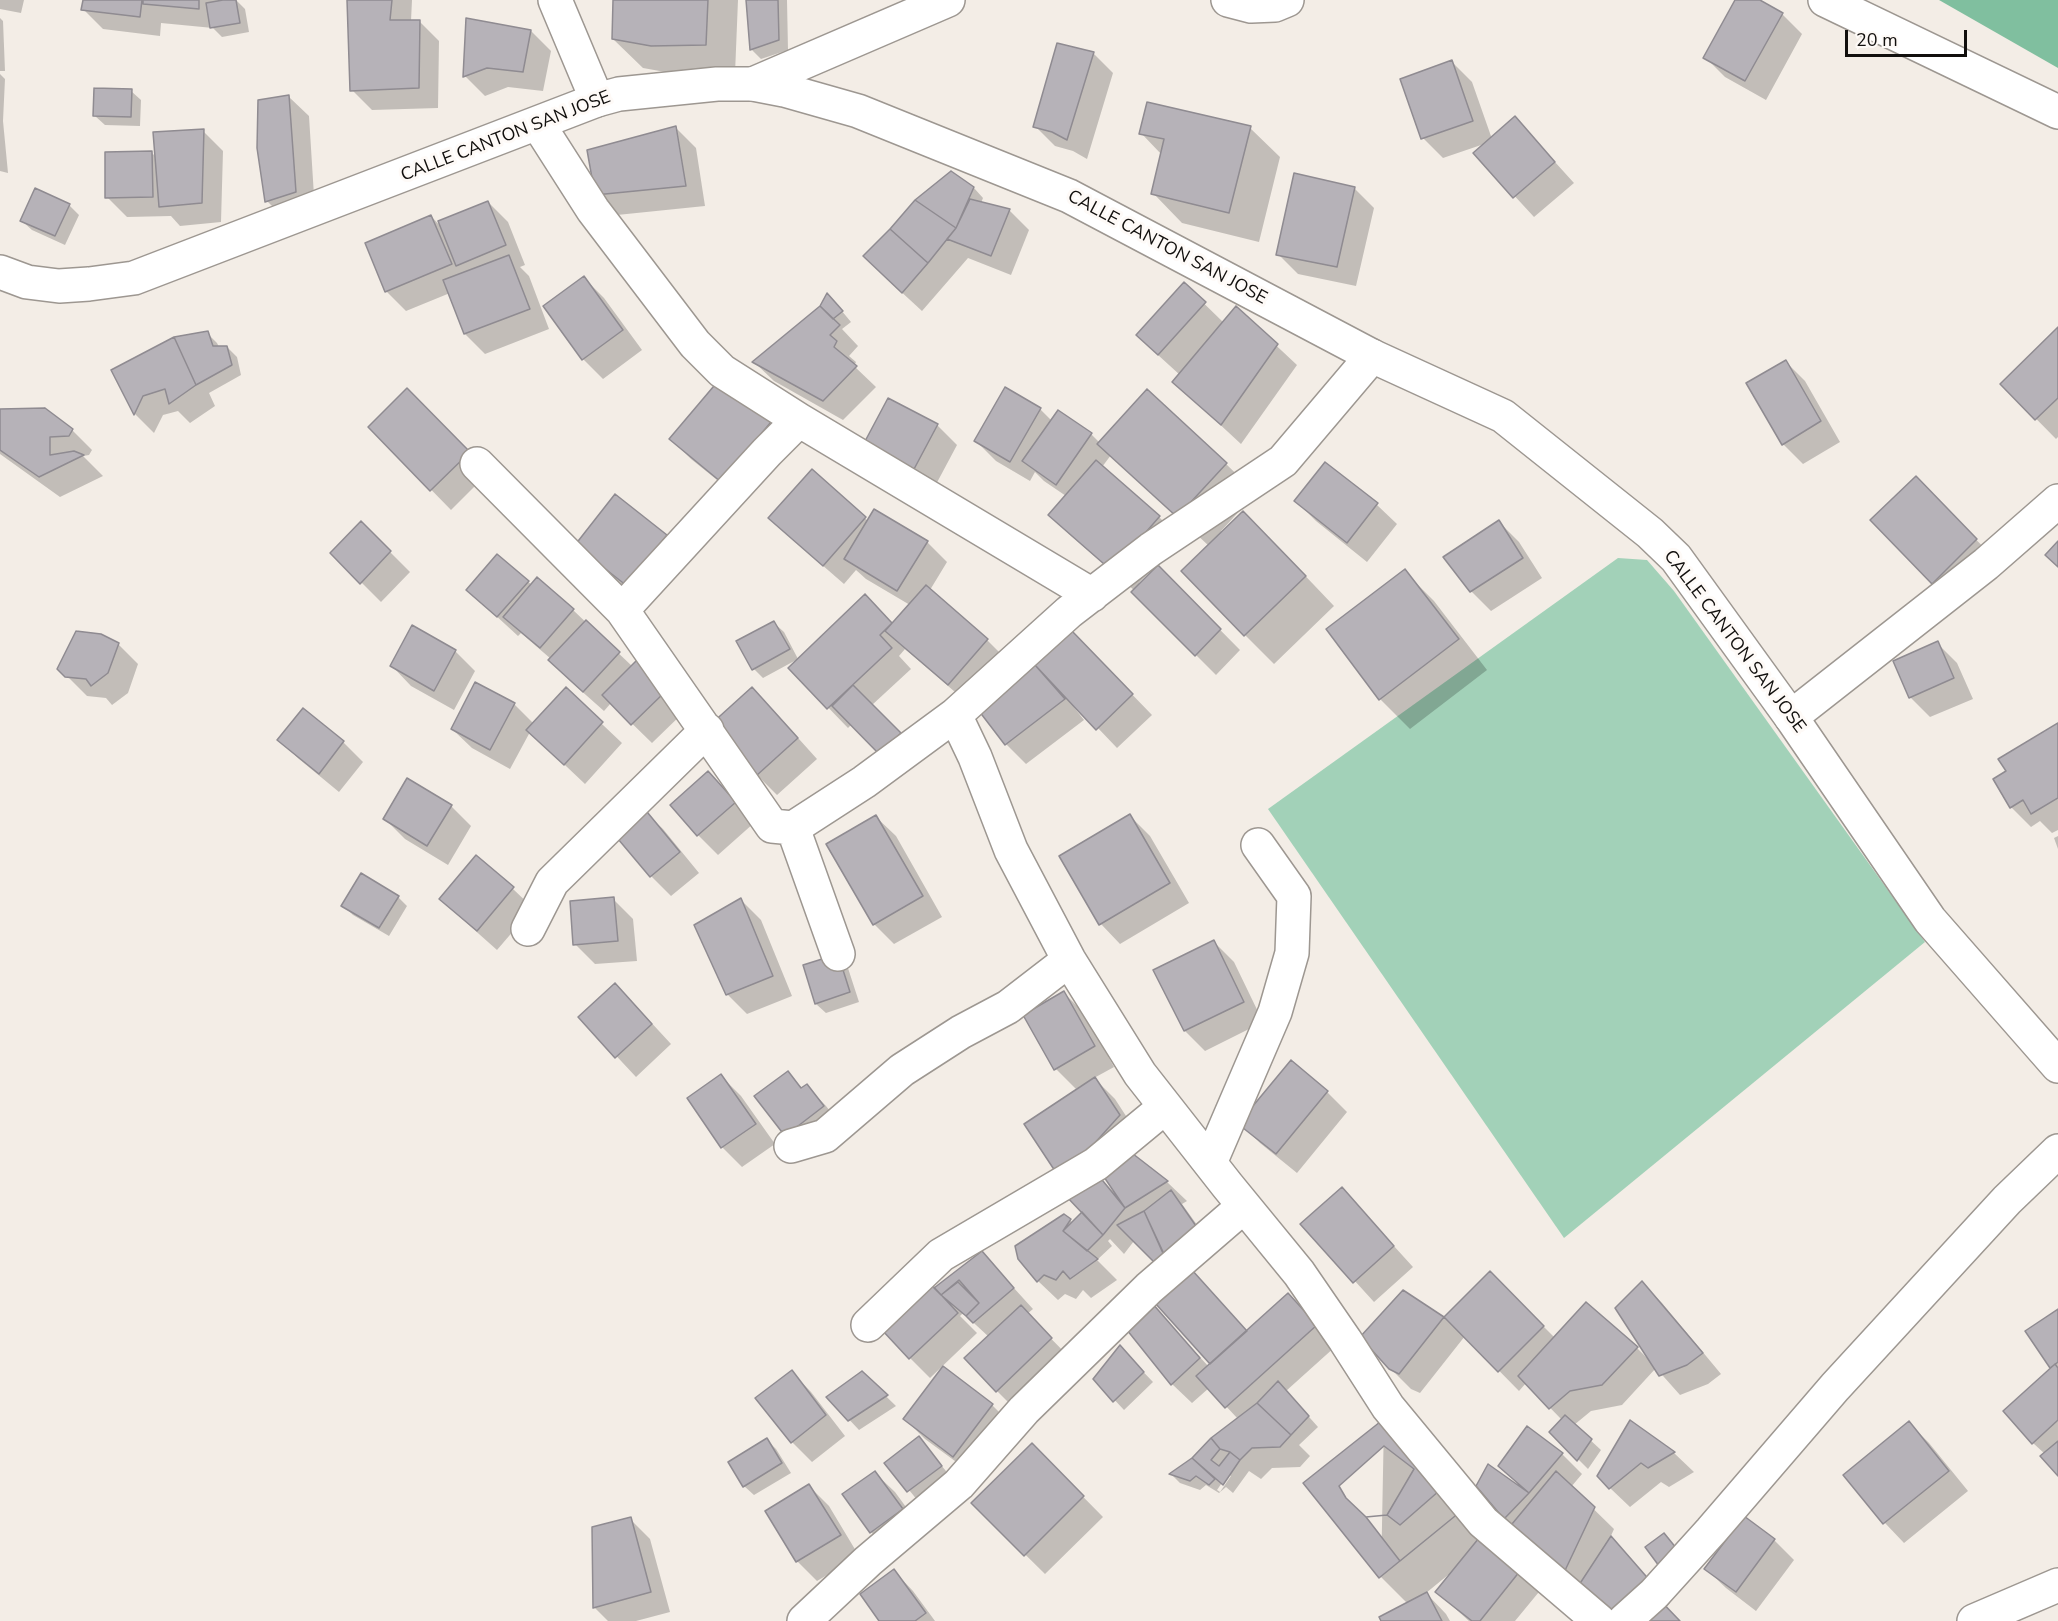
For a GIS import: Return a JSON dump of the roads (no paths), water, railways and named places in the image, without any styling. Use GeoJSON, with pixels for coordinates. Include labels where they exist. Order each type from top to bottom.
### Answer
{"type":"FeatureCollection","features":[{"type":"Feature","properties":{"kind":"street"},"geometry":{"type":"LineString","coordinates":[[555,0],[597,100]]}},
{"type":"Feature","properties":{"kind":"street"},"geometry":{"type":"LineString","coordinates":[[753,84],[948,0]]}},
{"type":"Feature","properties":{"kind":"street"},"geometry":{"type":"LineString","coordinates":[[1228,0],[1251,6],[1275,5],[1287,0]]}},
{"type":"Feature","properties":{"kind":"street"},"geometry":{"type":"LineString","coordinates":[[1825,0],[2058,112]]}},
{"type":"Feature","properties":{"kind":"street","name":"CALLE CANTON SAN JOSE"},"geometry":{"type":"LineString","coordinates":[[0,273],[27,282],[58,286],[89,285],[134,278],[597,100],[620,94],[717,84],[753,84],[784,90],[858,111],[1070,196],[1372,356],[1503,417],[1650,533],[1676,558],[1791,717],[1930,920],[2058,1066]]}},
{"type":"Feature","properties":{"kind":"street"},"geometry":{"type":"LineString","coordinates":[[538,124],[593,210],[695,344],[722,371],[799,420],[1092,595]]}},
{"type":"Feature","properties":{"kind":"street"},"geometry":{"type":"LineString","coordinates":[[477,464],[622,610],[772,826],[793,828],[864,782],[955,715],[1069,612],[1151,549],[1283,461],[1372,356]]}},
{"type":"Feature","properties":{"kind":"street"},"geometry":{"type":"LineString","coordinates":[[622,610],[799,420]]}},
{"type":"Feature","properties":{"kind":"street"},"geometry":{"type":"LineString","coordinates":[[1791,717],[1986,564],[2058,501]]}},
{"type":"Feature","properties":{"kind":"street"},"geometry":{"type":"LineString","coordinates":[[955,715],[975,757],[1011,850],[1069,960],[1140,1074],[1299,1273],[1388,1407],[1483,1522],[1599,1621]]}},
{"type":"Feature","properties":{"kind":"street"},"geometry":{"type":"LineString","coordinates":[[528,929],[552,882],[707,730]]}},
{"type":"Feature","properties":{"kind":"street"},"geometry":{"type":"LineString","coordinates":[[793,828],[838,954]]}},
{"type":"Feature","properties":{"kind":"street"},"geometry":{"type":"LineString","coordinates":[[1210,1163],[1275,1012],[1292,953],[1294,896],[1258,845]]}},
{"type":"Feature","properties":{"kind":"street"},"geometry":{"type":"LineString","coordinates":[[791,1146],[825,1136],[902,1070],[961,1032],[1008,1007],[1069,960]]}},
{"type":"Feature","properties":{"kind":"street"},"geometry":{"type":"LineString","coordinates":[[868,1325],[941,1255],[1096,1164],[1165,1107]]}},
{"type":"Feature","properties":{"kind":"street"},"geometry":{"type":"LineString","coordinates":[[1624,1621],[1654,1594],[1835,1387],[2007,1200],[2058,1151]]}},
{"type":"Feature","properties":{"kind":"street"},"geometry":{"type":"LineString","coordinates":[[804,1621],[868,1561],[959,1484],[1024,1410],[1149,1288],[1244,1206]]}},
{"type":"Feature","properties":{"kind":"street"},"geometry":{"type":"LineString","coordinates":[[1974,1621],[2058,1585]]}}]}
